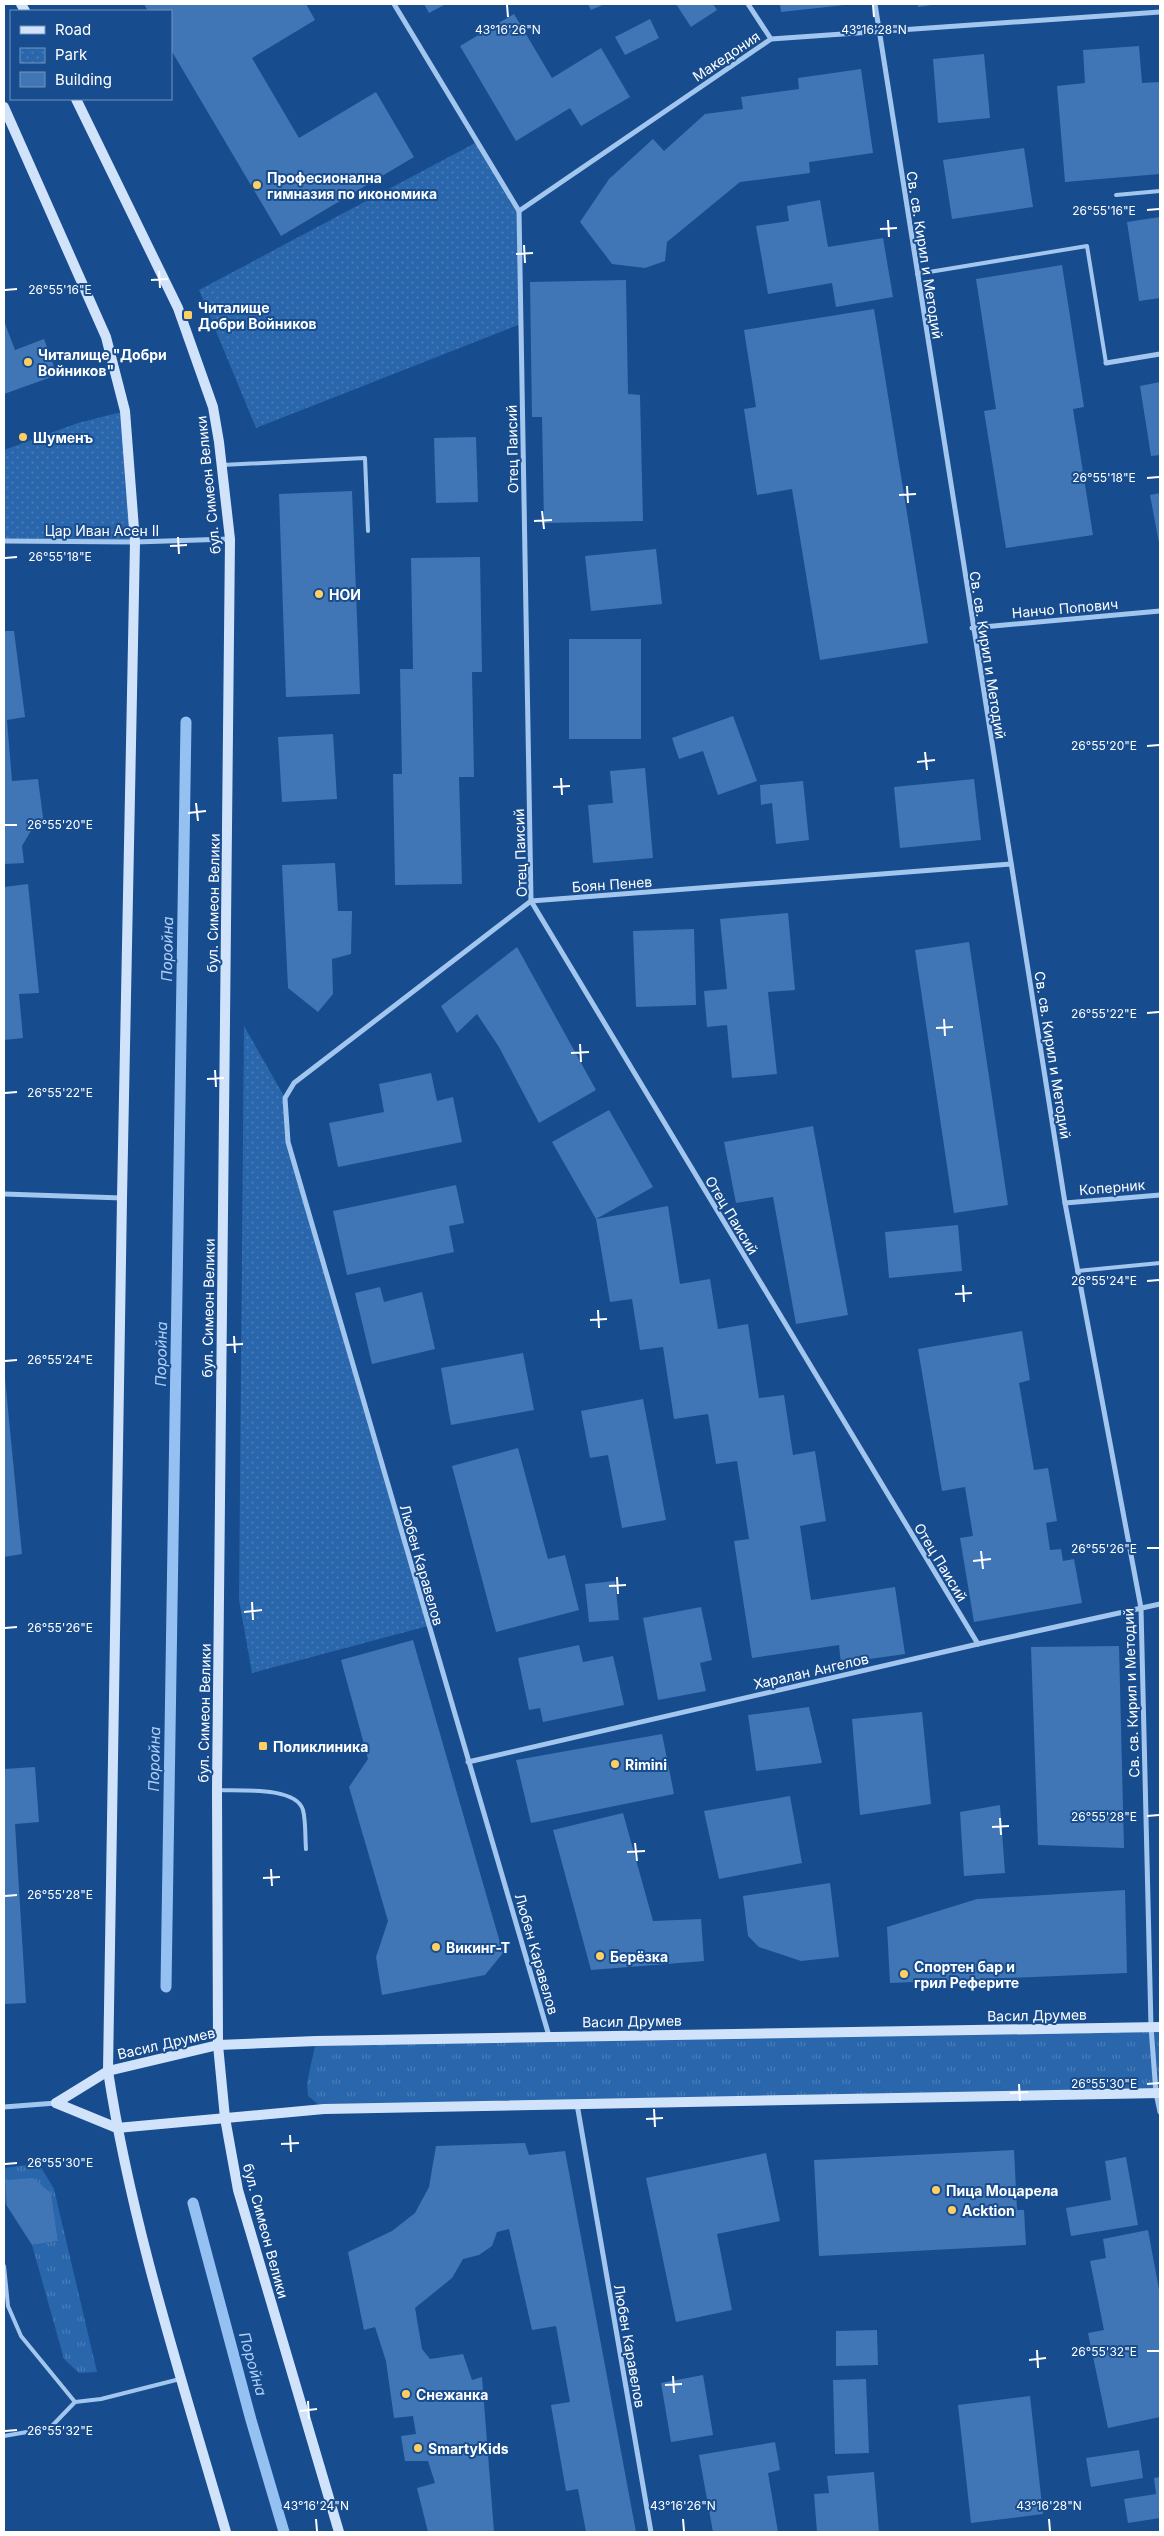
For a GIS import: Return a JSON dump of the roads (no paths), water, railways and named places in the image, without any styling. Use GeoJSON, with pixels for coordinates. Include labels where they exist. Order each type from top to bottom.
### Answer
{"type":"FeatureCollection","features":[{"type":"Feature","properties":{"kind":"main road","name":"бул. Симеон Велики"},"geometry":{"type":"LineString","coordinates":[[76,100],[178,308],[213,407],[222,465],[230,539],[217,1790],[218,2045],[225,2118],[238,2190],[339,2532]]}},
{"type":"Feature","properties":{"kind":"main road"},"geometry":{"type":"LineString","coordinates":[[4,107],[106,336],[125,411],[135,542],[108,2071],[117,2128],[135,2210],[226,2532]]}},
{"type":"Feature","properties":{"kind":"main road","name":"Васил Друмев"},"geometry":{"type":"LineString","coordinates":[[56,2103],[108,2071],[218,2045],[549,2036],[1156,2027]]}},
{"type":"Feature","properties":{"kind":"main road"},"geometry":{"type":"LineString","coordinates":[[56,2103],[117,2128],[324,2109],[1158,2093]]}},
{"type":"Feature","properties":{"kind":"street"},"geometry":{"type":"LineString","coordinates":[[394,4],[519,211]]}},
{"type":"Feature","properties":{"kind":"street"},"geometry":{"type":"LineString","coordinates":[[748,4],[771,39]]}},
{"type":"Feature","properties":{"kind":"street","name":"Св. св. Кирил и Методий"},"geometry":{"type":"LineString","coordinates":[[875,4],[972,628],[1065,1202],[1141,1608],[1160,2112]]}},
{"type":"Feature","properties":{"kind":"street","name":"Македония"},"geometry":{"type":"LineString","coordinates":[[519,211],[771,39],[1160,12]]}},
{"type":"Feature","properties":{"kind":"street","name":"Отец Паисий"},"geometry":{"type":"LineString","coordinates":[[519,211],[531,901],[978,1644]]}},
{"type":"Feature","properties":{"kind":"street"},"geometry":{"type":"LineString","coordinates":[[1106,363],[1160,354]]}},
{"type":"Feature","properties":{"kind":"street","name":"Цар Иван Асен II"},"geometry":{"type":"LineString","coordinates":[[4,540],[135,542],[230,539]]}},
{"type":"Feature","properties":{"kind":"street","name":"Нанчо Попович"},"geometry":{"type":"LineString","coordinates":[[972,628],[1160,611]]}},
{"type":"Feature","properties":{"kind":"street","name":"Боян Пенев"},"geometry":{"type":"LineString","coordinates":[[531,901],[1011,864]]}},
{"type":"Feature","properties":{"kind":"street","name":"Любен Каравелов"},"geometry":{"type":"LineString","coordinates":[[531,901],[294,1083],[285,1098],[288,1142],[549,2036]]}},
{"type":"Feature","properties":{"kind":"street"},"geometry":{"type":"LineString","coordinates":[[4,1194],[122,1198]]}},
{"type":"Feature","properties":{"kind":"street","name":"Коперник"},"geometry":{"type":"LineString","coordinates":[[1065,1202],[1160,1195]]}},
{"type":"Feature","properties":{"kind":"street","name":"Харалан Ангелов"},"geometry":{"type":"LineString","coordinates":[[468,1762],[978,1644],[1160,1604]]}},
{"type":"Feature","properties":{"kind":"street"},"geometry":{"type":"LineString","coordinates":[[4,2107],[56,2103]]}},
{"type":"Feature","properties":{"kind":"street","name":"Любен Каравелов"},"geometry":{"type":"LineString","coordinates":[[577,2104],[651,2532]]}},
{"type":"Feature","properties":{"kind":"lane"},"geometry":{"type":"LineString","coordinates":[[1116,195],[1160,191]]}},
{"type":"Feature","properties":{"kind":"lane"},"geometry":{"type":"LineString","coordinates":[[917,274],[1087,246],[1106,363]]}},
{"type":"Feature","properties":{"kind":"lane"},"geometry":{"type":"LineString","coordinates":[[222,465],[364,458],[368,531]]}},
{"type":"Feature","properties":{"kind":"lane"},"geometry":{"type":"LineString","coordinates":[[1077,1271],[1160,1263]]}},
{"type":"Feature","properties":{"kind":"lane"},"geometry":{"type":"LineString","coordinates":[[217,1790],[285,1793],[297,1800],[303,1809],[306,1849]]}},
{"type":"Feature","properties":{"kind":"lane"},"geometry":{"type":"LineString","coordinates":[[4,2266],[8,2306],[20,2336],[75,2402]]}},
{"type":"Feature","properties":{"kind":"lane"},"geometry":{"type":"LineString","coordinates":[[4,2436],[50,2428],[75,2402],[101,2399],[182,2379]]}},
{"type":"Feature","properties":{"kind":"waterway","name":"Поройна"},"geometry":{"type":"LineString","coordinates":[[166,1987],[186,722]]}},
{"type":"Feature","properties":{"kind":"waterway","name":"Поройна"},"geometry":{"type":"LineString","coordinates":[[193,2203],[251,2420],[284,2532]]}},
{"type":"Feature","properties":{"kind":"place","name":"Професионална гимназия по икономика"},"geometry":{"type":"Point","coordinates":[257,185]}},
{"type":"Feature","properties":{"kind":"place","name":"Читалище Добри Войников"},"geometry":{"type":"Point","coordinates":[188,315]}},
{"type":"Feature","properties":{"kind":"place","name":"Читалище \"Добри Войников\""},"geometry":{"type":"Point","coordinates":[28,362]}},
{"type":"Feature","properties":{"kind":"place","name":"Шуменъ"},"geometry":{"type":"Point","coordinates":[23,437]}},
{"type":"Feature","properties":{"kind":"place","name":"НОИ"},"geometry":{"type":"Point","coordinates":[319,594]}},
{"type":"Feature","properties":{"kind":"place","name":"Поликлиника"},"geometry":{"type":"Point","coordinates":[263,1746]}},
{"type":"Feature","properties":{"kind":"place","name":"Rimini"},"geometry":{"type":"Point","coordinates":[615,1764]}},
{"type":"Feature","properties":{"kind":"place","name":"Викинг-Т"},"geometry":{"type":"Point","coordinates":[436,1947]}},
{"type":"Feature","properties":{"kind":"place","name":"Берёзка"},"geometry":{"type":"Point","coordinates":[600,1956]}},
{"type":"Feature","properties":{"kind":"place","name":"Спортен бар и грил Реферите"},"geometry":{"type":"Point","coordinates":[904,1974]}},
{"type":"Feature","properties":{"kind":"place","name":"Пица Моцарела"},"geometry":{"type":"Point","coordinates":[936,2190]}},
{"type":"Feature","properties":{"kind":"place","name":"Acktion"},"geometry":{"type":"Point","coordinates":[952,2210]}},
{"type":"Feature","properties":{"kind":"place","name":"Снежанка"},"geometry":{"type":"Point","coordinates":[406,2394]}},
{"type":"Feature","properties":{"kind":"place","name":"SmartyKids"},"geometry":{"type":"Point","coordinates":[418,2448]}}]}
